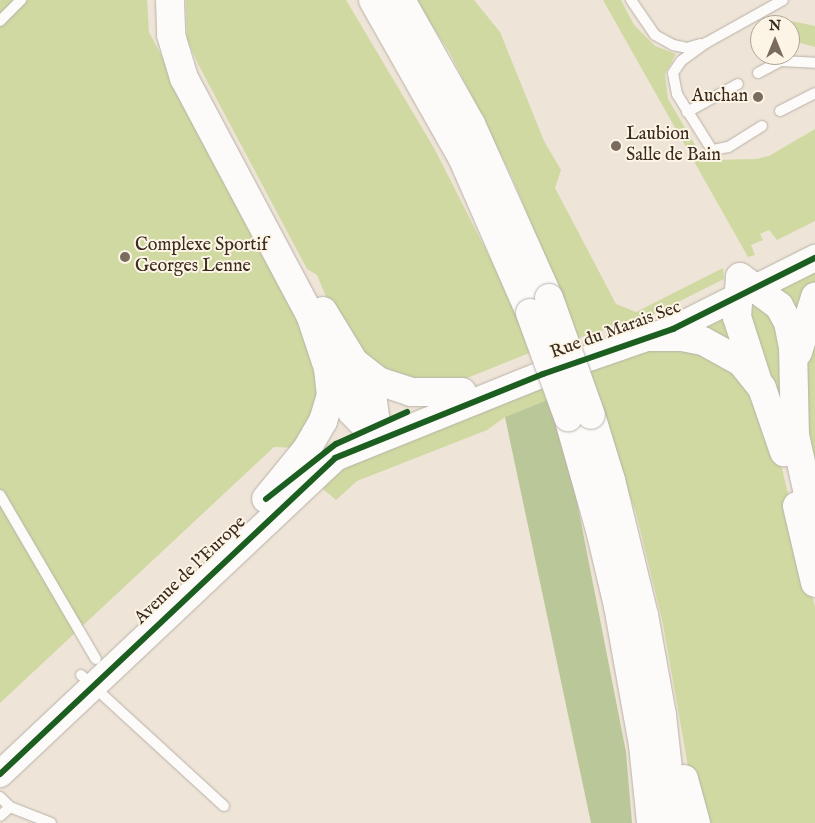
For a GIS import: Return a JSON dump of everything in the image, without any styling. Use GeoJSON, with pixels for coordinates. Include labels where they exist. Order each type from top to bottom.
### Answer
{"type":"FeatureCollection","features":[{"type":"Feature","properties":{"kind":"highway"},"geometry":{"type":"LineString","coordinates":[[170,0],[171,35],[184,78],[311,317],[331,349],[352,412],[373,431]]}},
{"type":"Feature","properties":{"kind":"highway"},"geometry":{"type":"LineString","coordinates":[[181,0],[182,38],[196,78],[332,328],[354,362],[370,395],[373,431]]}},
{"type":"Feature","properties":{"kind":"highway"},"geometry":{"type":"LineString","coordinates":[[356,0],[430,96]]}},
{"type":"Feature","properties":{"kind":"highway"},"geometry":{"type":"LineString","coordinates":[[373,0],[430,96],[478,191],[540,306]]}},
{"type":"Feature","properties":{"kind":"highway"},"geometry":{"type":"LineString","coordinates":[[400,0],[471,124],[540,306],[579,416],[611,480],[644,615],[672,711],[688,798],[696,823]]}},
{"type":"Feature","properties":{"kind":"highway"},"geometry":{"type":"LineString","coordinates":[[815,526],[795,435],[792,338],[786,316],[745,287],[740,334],[782,443],[815,583]]}},
{"type":"Feature","properties":{"kind":"highway"},"geometry":{"type":"LineString","coordinates":[[794,370],[815,297]]}},
{"type":"Feature","properties":{"kind":"highway"},"geometry":{"type":"LineString","coordinates":[[266,499],[306,450],[329,403],[328,368],[311,317]]}},
{"type":"Feature","properties":{"kind":"highway"},"geometry":{"type":"LineString","coordinates":[[650,337],[682,337],[710,343],[741,362],[756,379]]}},
{"type":"Feature","properties":{"kind":"highway"},"geometry":{"type":"LineString","coordinates":[[354,362],[378,381],[402,391],[422,394],[462,392]]}},
{"type":"Feature","properties":{"kind":"highway"},"geometry":{"type":"LineString","coordinates":[[579,416],[618,606],[643,745],[651,823]]}},
{"type":"Feature","properties":{"kind":"highway"},"geometry":{"type":"LineString","coordinates":[[644,615],[662,715],[674,823]]}},
{"type":"Feature","properties":{"kind":"street","name":"Rue du Marais Sec"},"geometry":{"type":"LineString","coordinates":[[415,417],[650,337],[745,287],[815,240]]}},
{"type":"Feature","properties":{"kind":"street","name":"Rue du Marais Sec"},"geometry":{"type":"LineString","coordinates":[[415,417],[462,392],[745,287],[815,258]]}},
{"type":"Feature","properties":{"kind":"street","name":"Avenue de l'Europe"},"geometry":{"type":"LineString","coordinates":[[0,774],[90,673],[266,499],[316,457],[373,431],[415,417]]}},
{"type":"Feature","properties":{"kind":"street","name":"Avenue de l'Europe"},"geometry":{"type":"LineString","coordinates":[[0,751],[327,464],[352,449],[373,431]]}},
{"type":"Feature","properties":{"kind":"lane"},"geometry":{"type":"LineString","coordinates":[[0,21],[21,0]]}},
{"type":"Feature","properties":{"kind":"lane"},"geometry":{"type":"LineString","coordinates":[[630,0],[655,35],[673,45],[687,48],[706,43]]}},
{"type":"Feature","properties":{"kind":"lane"},"geometry":{"type":"LineString","coordinates":[[762,126],[728,147],[712,150],[687,112],[672,82],[673,73],[681,61],[706,43],[783,0]]}},
{"type":"Feature","properties":{"kind":"lane"},"geometry":{"type":"LineString","coordinates":[[758,73],[781,61],[815,63]]}},
{"type":"Feature","properties":{"kind":"lane"},"geometry":{"type":"LineString","coordinates":[[687,112],[738,84]]}},
{"type":"Feature","properties":{"kind":"lane"},"geometry":{"type":"LineString","coordinates":[[780,111],[815,93]]}},
{"type":"Feature","properties":{"kind":"lane"},"geometry":{"type":"LineString","coordinates":[[0,495],[90,673],[224,806]]}},
{"type":"Feature","properties":{"kind":"lane"},"geometry":{"type":"LineString","coordinates":[[0,797],[10,807],[51,823]]}},
{"type":"Feature","properties":{"kind":"lane"},"geometry":{"type":"LineString","coordinates":[[0,816],[10,807]]}},
{"type":"Feature","properties":{"kind":"green space","name":"Complexe Sportif Georges Lenne"},"geometry":{"type":"Polygon","coordinates":[[[0,0],[147,0],[149,32],[304,327],[325,386],[299,448],[274,447],[0,703],[0,0]]]}},
{"type":"Feature","properties":{"kind":"green space"},"geometry":{"type":"Polygon","coordinates":[[[186,0],[346,0],[434,148],[514,305],[532,352],[462,380],[437,386],[378,371],[338,325],[317,275],[307,269],[198,64],[187,39],[186,0]]]}},
{"type":"Feature","properties":{"kind":"green space"},"geometry":{"type":"Polygon","coordinates":[[[415,0],[474,0],[500,32],[544,141],[561,170],[555,188],[616,304],[636,312],[723,268],[724,279],[652,315],[578,338],[512,177],[450,53],[415,0]]]}},
{"type":"Feature","properties":{"kind":"green space"},"geometry":{"type":"Polygon","coordinates":[[[603,0],[621,0],[634,25],[655,46],[676,54],[665,74],[668,99],[701,155],[711,160],[756,159],[769,156],[815,129],[815,221],[777,240],[769,230],[760,234],[763,240],[751,245],[755,255],[748,257],[603,0]]]}},
{"type":"Feature","properties":{"kind":"green space"},"geometry":{"type":"Polygon","coordinates":[[[800,23],[815,26],[815,47],[800,43],[800,23]]]}},
{"type":"Feature","properties":{"kind":"green space"},"geometry":{"type":"Polygon","coordinates":[[[815,264],[815,288],[794,319],[778,284],[815,264]]]}},
{"type":"Feature","properties":{"kind":"green space"},"geometry":{"type":"Polygon","coordinates":[[[756,306],[778,321],[782,392],[779,394],[750,328],[750,307],[756,306]]]}},
{"type":"Feature","properties":{"kind":"green space"},"geometry":{"type":"Polygon","coordinates":[[[727,308],[734,344],[696,323],[727,308]]]}},
{"type":"Feature","properties":{"kind":"green space"},"geometry":{"type":"Polygon","coordinates":[[[815,314],[815,481],[806,441],[806,344],[815,314]]]}},
{"type":"Feature","properties":{"kind":"green space"},"geometry":{"type":"Polygon","coordinates":[[[673,344],[736,368],[774,435],[815,607],[815,823],[705,823],[693,795],[663,624],[636,513],[581,365],[673,344]]]}},
{"type":"Feature","properties":{"kind":"green space"},"geometry":{"type":"Polygon","coordinates":[[[543,382],[547,400],[505,417],[487,430],[357,481],[336,500],[322,488],[360,455],[543,382]]]}},
{"type":"Feature","properties":{"kind":"green space"},"geometry":{"type":"Polygon","coordinates":[[[547,400],[570,466],[626,752],[632,823],[591,823],[505,417],[547,400]]]}},
{"type":"Feature","properties":{"kind":"cycle path"},"geometry":{"type":"LineString","coordinates":[[0,774],[335,458],[543,374],[673,329],[815,258]]}},
{"type":"Feature","properties":{"kind":"cycle path"},"geometry":{"type":"LineString","coordinates":[[266,499],[336,444],[407,412]]}},
{"type":"Feature","properties":{"kind":"place","name":"Auchan"},"geometry":{"type":"Point","coordinates":[758,97]}},
{"type":"Feature","properties":{"kind":"place","name":"Laubion Salle de Bain"},"geometry":{"type":"Point","coordinates":[616,146]}},
{"type":"Feature","properties":{"kind":"place","name":"Complexe Sportif Georges Lenne"},"geometry":{"type":"Point","coordinates":[125,257]}}]}
